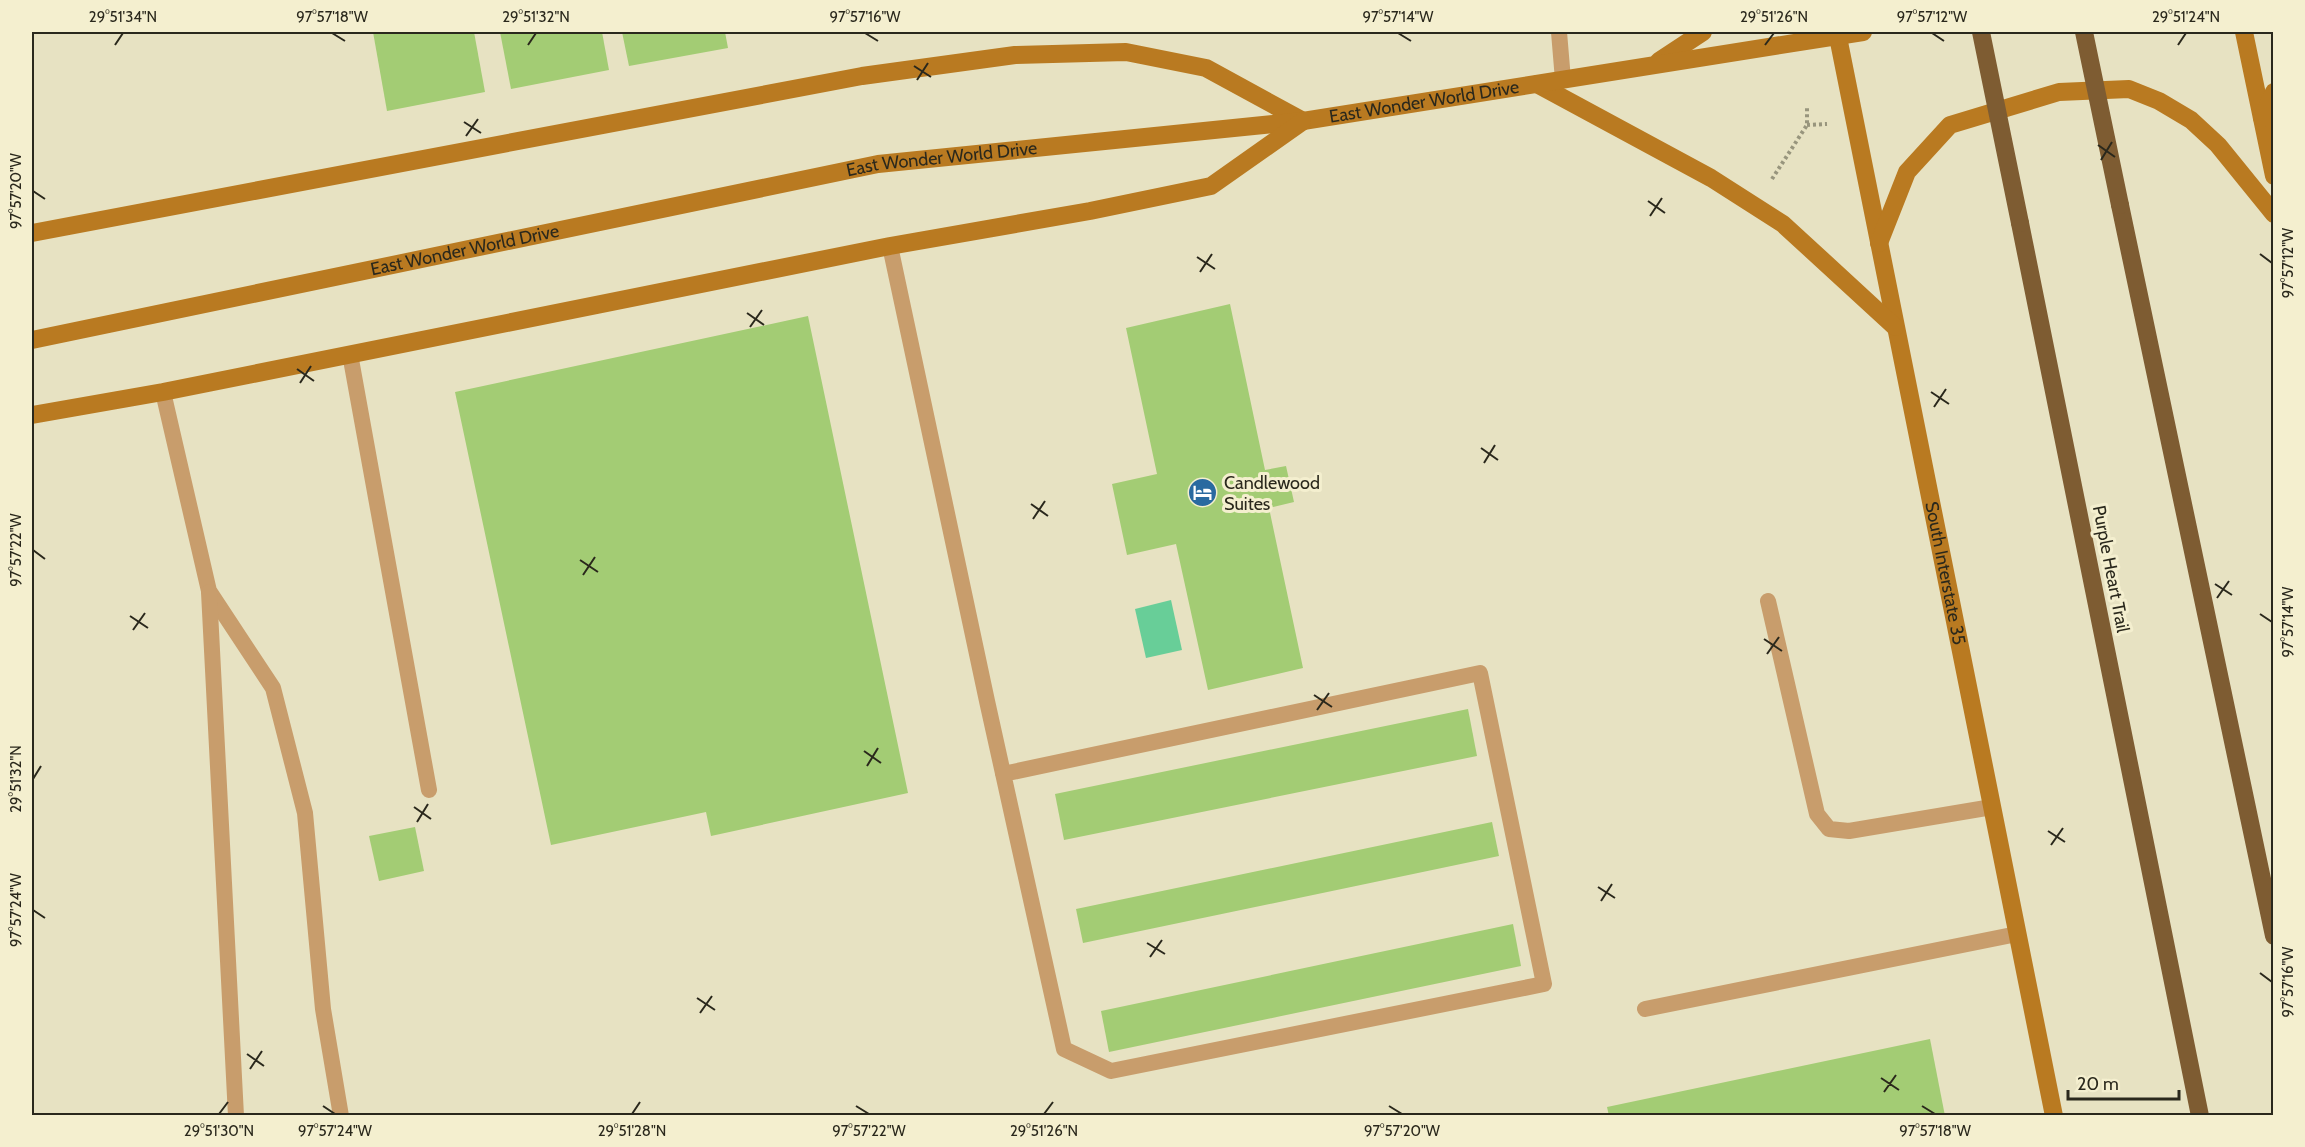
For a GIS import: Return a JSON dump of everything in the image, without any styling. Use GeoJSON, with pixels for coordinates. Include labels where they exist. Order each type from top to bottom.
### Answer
{"type":"FeatureCollection","features":[{"type":"Feature","properties":{"kind":"highway","name":"Purple Heart Trail"},"geometry":{"type":"LineString","coordinates":[[1981,32],[2200,1116]]}},
{"type":"Feature","properties":{"kind":"highway"},"geometry":{"type":"LineString","coordinates":[[2084,32],[2274,936]]}},
{"type":"Feature","properties":{"kind":"main road"},"geometry":{"type":"LineString","coordinates":[[1655,63],[1703,32]]}},
{"type":"Feature","properties":{"kind":"main road","name":"East Wonder World Drive"},"geometry":{"type":"LineString","coordinates":[[32,340],[878,164],[1303,121],[1837,34],[1863,32]]}},
{"type":"Feature","properties":{"kind":"main road"},"geometry":{"type":"LineString","coordinates":[[2244,32],[2274,176]]}},
{"type":"Feature","properties":{"kind":"main road","name":"South Interstate 35"},"geometry":{"type":"LineString","coordinates":[[1837,34],[2054,1116]]}},
{"type":"Feature","properties":{"kind":"main road"},"geometry":{"type":"LineString","coordinates":[[32,234],[862,76],[1015,55],[1126,52],[1206,68],[1303,121],[1211,186],[1090,211],[890,246],[163,392],[32,415]]}},
{"type":"Feature","properties":{"kind":"main road"},"geometry":{"type":"LineString","coordinates":[[1537,84],[1712,178],[1783,224],[1895,327]]}},
{"type":"Feature","properties":{"kind":"main road"},"geometry":{"type":"LineString","coordinates":[[1879,243],[1907,172],[1950,125],[2059,92],[2129,89],[2159,101],[2191,120],[2218,145],[2274,214]]}},
{"type":"Feature","properties":{"kind":"main road"},"geometry":{"type":"LineString","coordinates":[[2262,118],[2274,92]]}},
{"type":"Feature","properties":{"kind":"lane"},"geometry":{"type":"LineString","coordinates":[[1559,32],[1563,80]]}},
{"type":"Feature","properties":{"kind":"lane"},"geometry":{"type":"LineString","coordinates":[[890,246],[1003,774],[1064,1049],[1111,1071],[1544,984],[1480,673],[1003,774]]}},
{"type":"Feature","properties":{"kind":"lane"},"geometry":{"type":"LineString","coordinates":[[351,354],[429,790]]}},
{"type":"Feature","properties":{"kind":"lane"},"geometry":{"type":"LineString","coordinates":[[163,392],[209,591],[236,1116]]}},
{"type":"Feature","properties":{"kind":"lane"},"geometry":{"type":"LineString","coordinates":[[209,591],[273,688],[304,813],[323,1009],[341,1116]]}},
{"type":"Feature","properties":{"kind":"lane"},"geometry":{"type":"LineString","coordinates":[[1768,601],[1817,814],[1829,829],[1850,831],[1992,807]]}},
{"type":"Feature","properties":{"kind":"lane"},"geometry":{"type":"LineString","coordinates":[[1645,1010],[2017,934]]}},
{"type":"Feature","properties":{"kind":"path"},"geometry":{"type":"LineString","coordinates":[[1772,179],[1807,125],[1807,108]]}},
{"type":"Feature","properties":{"kind":"path"},"geometry":{"type":"LineString","coordinates":[[1807,125],[1828,124]]}},
{"type":"Feature","properties":{"kind":"shaded area"},"geometry":{"type":"Polygon","coordinates":[[[1171,600],[1182,650],[1146,658],[1135,609],[1171,600]]]}},
{"type":"Feature","properties":{"kind":"building"},"geometry":{"type":"Polygon","coordinates":[[[373,32],[474,32],[485,92],[387,111],[373,32]]]}},
{"type":"Feature","properties":{"kind":"building"},"geometry":{"type":"Polygon","coordinates":[[[500,32],[602,32],[609,70],[511,89],[500,32]]]}},
{"type":"Feature","properties":{"kind":"building"},"geometry":{"type":"Polygon","coordinates":[[[622,32],[725,32],[728,48],[629,66],[622,32]]]}},
{"type":"Feature","properties":{"kind":"building","name":"Candlewood Suites"},"geometry":{"type":"Polygon","coordinates":[[[1230,304],[1265,470],[1286,466],[1294,502],[1269,508],[1303,668],[1208,690],[1176,544],[1127,555],[1112,484],[1157,474],[1126,328],[1230,304]]]}},
{"type":"Feature","properties":{"kind":"building"},"geometry":{"type":"Polygon","coordinates":[[[808,316],[908,793],[711,836],[706,812],[551,845],[455,392],[808,316]]]}},
{"type":"Feature","properties":{"kind":"building"},"geometry":{"type":"Polygon","coordinates":[[[1468,709],[1477,756],[1064,840],[1055,794],[1468,709]]]}},
{"type":"Feature","properties":{"kind":"building"},"geometry":{"type":"Polygon","coordinates":[[[1492,822],[1499,856],[1083,943],[1076,909],[1492,822]]]}},
{"type":"Feature","properties":{"kind":"building"},"geometry":{"type":"Polygon","coordinates":[[[415,827],[424,871],[379,881],[369,836],[415,827]]]}},
{"type":"Feature","properties":{"kind":"building"},"geometry":{"type":"Polygon","coordinates":[[[1513,924],[1521,966],[1109,1052],[1101,1011],[1513,924]]]}},
{"type":"Feature","properties":{"kind":"building"},"geometry":{"type":"Polygon","coordinates":[[[1930,1039],[1945,1116],[1609,1116],[1607,1107],[1930,1039]]]}},
{"type":"Feature","properties":{"kind":"place","name":"Candlewood Suites"},"geometry":{"type":"Point","coordinates":[1203,493]}}]}
